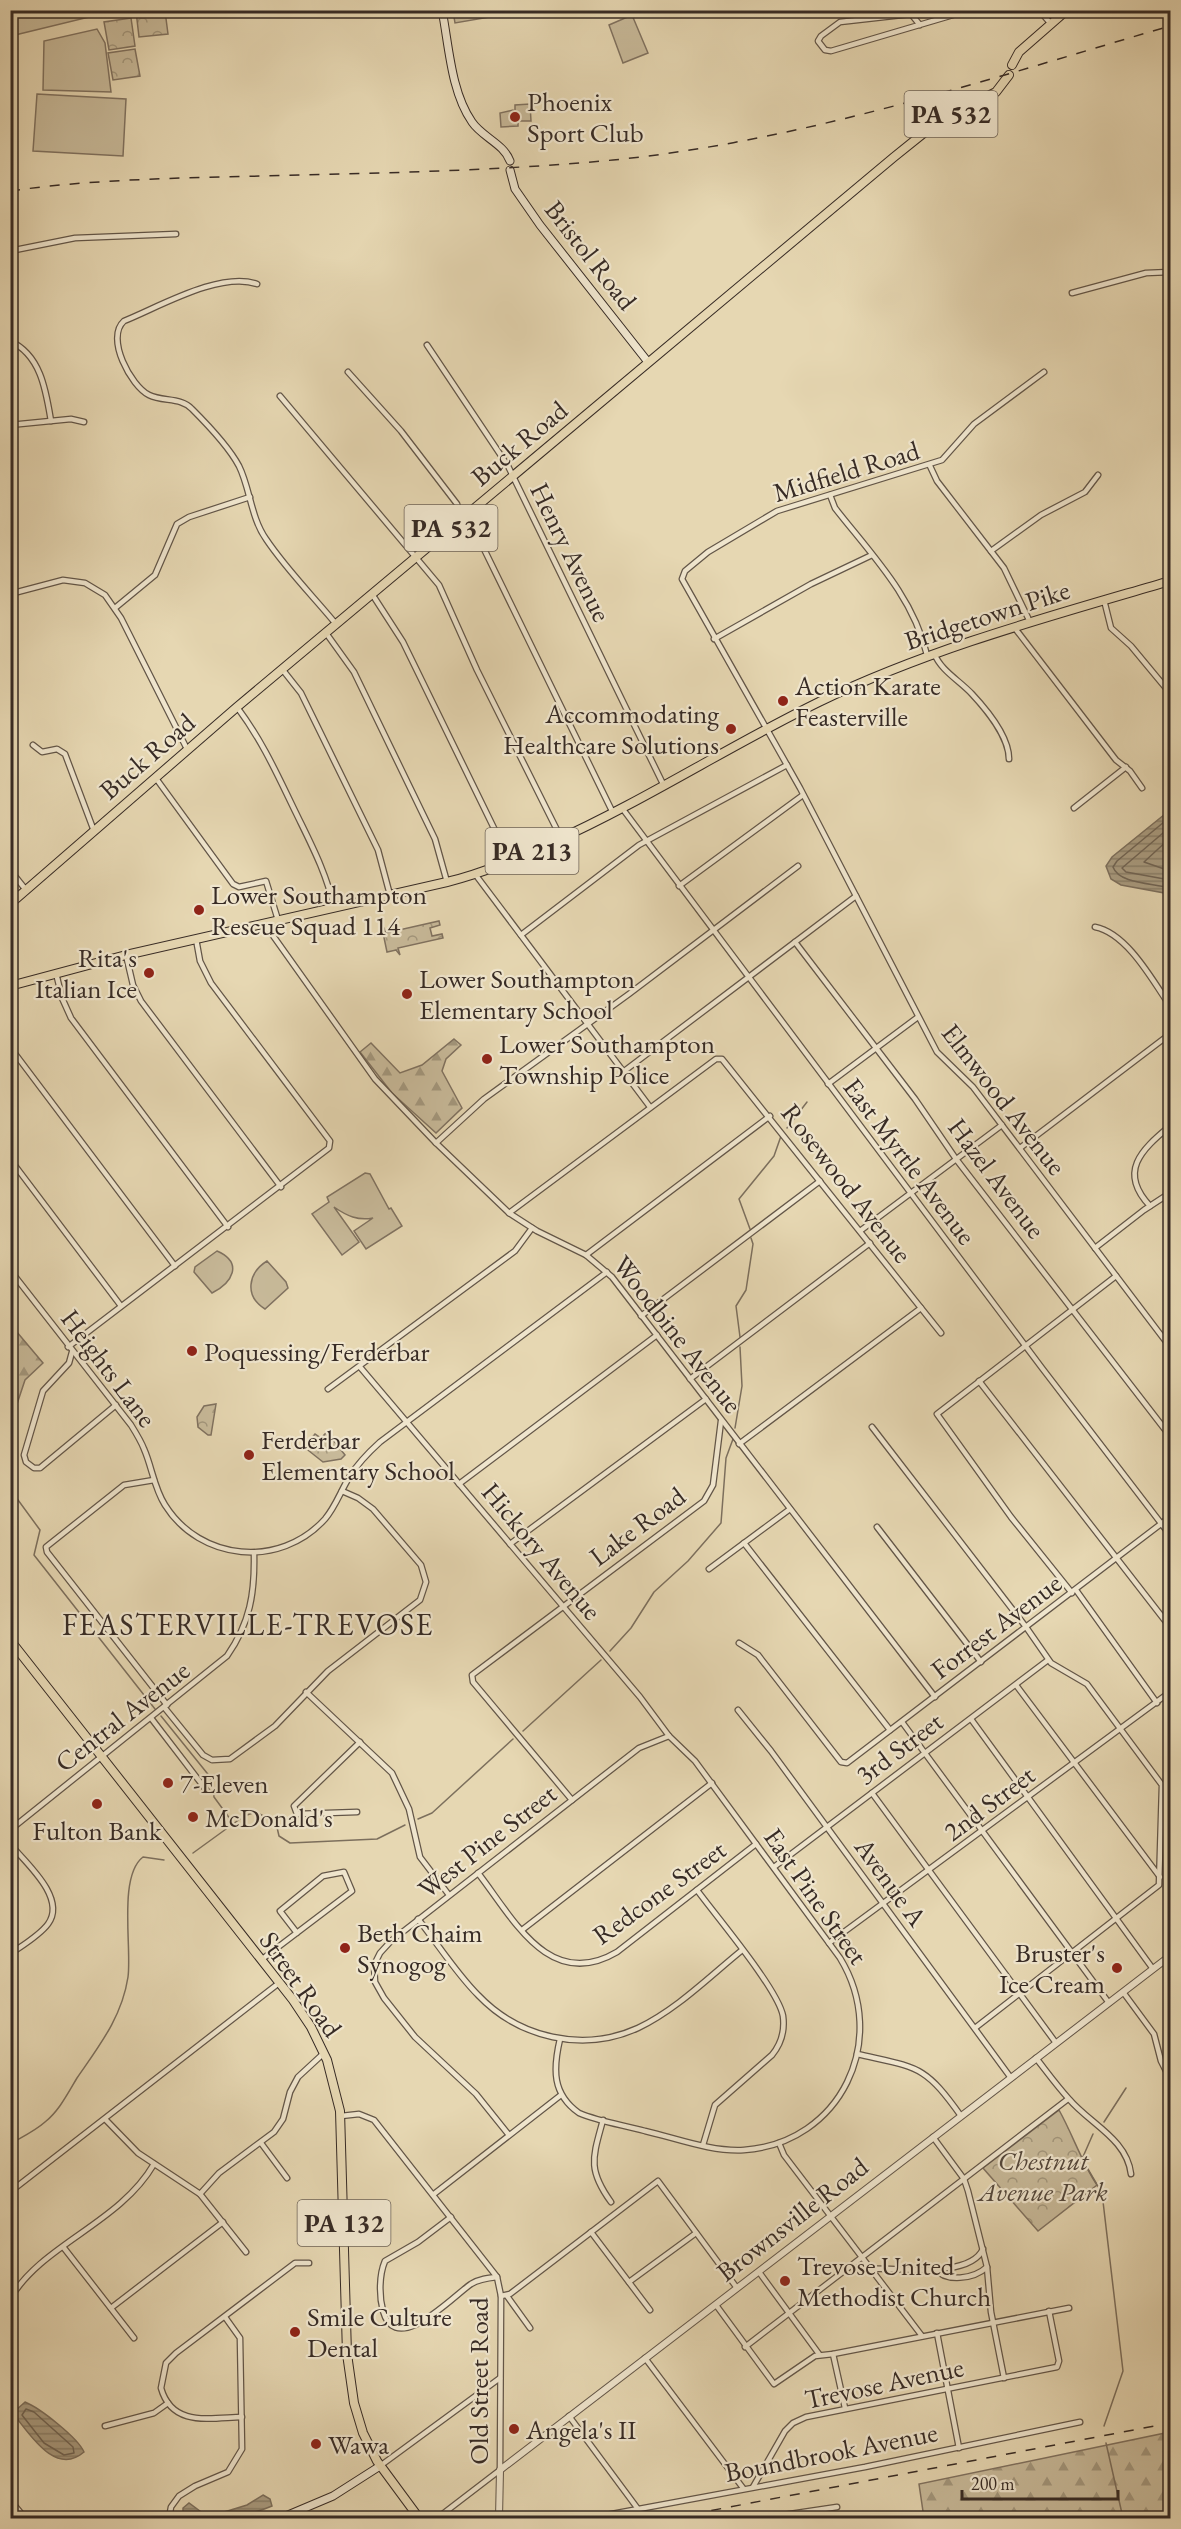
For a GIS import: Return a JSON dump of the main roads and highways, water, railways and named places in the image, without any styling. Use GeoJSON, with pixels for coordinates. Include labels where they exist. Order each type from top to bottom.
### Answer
{"type":"FeatureCollection","features":[{"type":"Feature","properties":{"kind":"main road"},"geometry":{"type":"LineString","coordinates":[[442,10],[455,76],[468,117],[479,131],[508,155],[510,161]]}},
{"type":"Feature","properties":{"kind":"main road","name":"PA 532"},"geometry":{"type":"LineString","coordinates":[[1012,65],[1019,52],[1067,10]]}},
{"type":"Feature","properties":{"kind":"main road","name":"Buck Road"},"geometry":{"type":"LineString","coordinates":[[10,904],[187,749],[512,475],[936,123],[996,92],[1009,75]]}},
{"type":"Feature","properties":{"kind":"main road","name":"Bristol Road"},"geometry":{"type":"LineString","coordinates":[[510,170],[515,189],[540,225],[648,362]]}},
{"type":"Feature","properties":{"kind":"main road","name":"Bridgetown Pike"},"geometry":{"type":"LineString","coordinates":[[10,986],[126,955],[475,874],[510,861],[613,813],[767,730],[870,678],[931,654],[1170,580]]}},
{"type":"Feature","properties":{"kind":"main road","name":"Street Road"},"geometry":{"type":"LineString","coordinates":[[10,1640],[279,1983],[311,2027],[324,2053],[333,2079],[341,2116],[349,2372],[358,2419],[380,2466],[419,2518]]}},
{"type":"Feature","properties":{"kind":"main road"},"geometry":{"type":"LineString","coordinates":[[281,2518],[318,2503],[380,2466]]}},
{"type":"Feature","properties":{"kind":"water"},"geometry":{"type":"Polygon","coordinates":[[[1170,810],[1170,894],[1121,885],[1111,879],[1106,866],[1112,857],[1170,810]]]}},
{"type":"Feature","properties":{"kind":"water"},"geometry":{"type":"Polygon","coordinates":[[[25,2402],[58,2424],[84,2452],[74,2458],[64,2459],[54,2456],[36,2443],[15,2416],[15,2411],[25,2402]]]}},
{"type":"Feature","properties":{"kind":"water"},"geometry":{"type":"Polygon","coordinates":[[[263,2495],[270,2499],[272,2506],[240,2515],[213,2519],[191,2519],[183,2516],[183,2508],[189,2503],[208,2517],[247,2505],[263,2495]]]}},
{"type":"Feature","properties":{"kind":"waterway"},"geometry":{"type":"LineString","coordinates":[[787,1128],[807,1102]]}},
{"type":"Feature","properties":{"kind":"waterway"},"geometry":{"type":"LineString","coordinates":[[750,1229],[739,1199],[774,1156],[781,1136]]}},
{"type":"Feature","properties":{"kind":"waterway"},"geometry":{"type":"LineString","coordinates":[[740,1337],[736,1306],[746,1290],[753,1244],[751,1238]]}},
{"type":"Feature","properties":{"kind":"waterway"},"geometry":{"type":"LineString","coordinates":[[10,1343],[17,1360],[10,1387]]}},
{"type":"Feature","properties":{"kind":"waterway"},"geometry":{"type":"LineString","coordinates":[[735,1428],[742,1386],[740,1347]]}},
{"type":"Feature","properties":{"kind":"waterway"},"geometry":{"type":"LineString","coordinates":[[610,1651],[631,1628],[654,1592],[688,1561],[721,1523],[726,1458],[733,1439]]}},
{"type":"Feature","properties":{"kind":"waterway"},"geometry":{"type":"LineString","coordinates":[[10,1489],[40,1530],[34,1555],[155,1709]]}},
{"type":"Feature","properties":{"kind":"waterway"},"geometry":{"type":"LineString","coordinates":[[523,1731],[601,1660]]}},
{"type":"Feature","properties":{"kind":"waterway"},"geometry":{"type":"LineString","coordinates":[[161,1716],[211,1778],[214,1797],[233,1823]]}},
{"type":"Feature","properties":{"kind":"waterway"},"geometry":{"type":"LineString","coordinates":[[418,1819],[432,1813],[513,1739]]}},
{"type":"Feature","properties":{"kind":"waterway"},"geometry":{"type":"LineString","coordinates":[[193,1853],[244,1816],[256,1812],[276,1823],[279,1836],[290,1843],[377,1839],[405,1825]]}},
{"type":"Feature","properties":{"kind":"waterway"},"geometry":{"type":"LineString","coordinates":[[10,2144],[37,2128],[55,2113],[109,2030],[121,2005],[128,1977],[128,1896],[135,1866],[143,1857],[164,1860]]}},
{"type":"Feature","properties":{"kind":"waterway"},"geometry":{"type":"LineString","coordinates":[[1104,2122],[1126,2088]]}},
{"type":"Feature","properties":{"kind":"waterway"},"geometry":{"type":"LineString","coordinates":[[1093,2134],[1082,2159],[1102,2193],[1123,2371],[1104,2426]]}},
{"type":"Feature","properties":{"kind":"waterway"},"geometry":{"type":"LineString","coordinates":[[1106,2443],[1123,2518]]}},
{"type":"Feature","properties":{"kind":"railway"},"geometry":{"type":"LineString","coordinates":[[10,191],[137,180],[526,167],[613,160],[684,151],[755,138],[895,106],[1170,26]]}},
{"type":"Feature","properties":{"kind":"railway"},"geometry":{"type":"LineString","coordinates":[[672,2518],[1170,2423]]}},
{"type":"Feature","properties":{"kind":"place","name":"Phoenix Sport Club"},"geometry":{"type":"Point","coordinates":[515,117]}},
{"type":"Feature","properties":{"kind":"place","name":"Action Karate Feasterville"},"geometry":{"type":"Point","coordinates":[783,701]}},
{"type":"Feature","properties":{"kind":"place","name":"Accommodating Healthcare Solutions"},"geometry":{"type":"Point","coordinates":[731,729]}},
{"type":"Feature","properties":{"kind":"place","name":"Lower Southampton Rescue Squad 114"},"geometry":{"type":"Point","coordinates":[199,910]}},
{"type":"Feature","properties":{"kind":"place","name":"Rita's Italian Ice"},"geometry":{"type":"Point","coordinates":[149,973]}},
{"type":"Feature","properties":{"kind":"place","name":"Lower Southampton Elementary School"},"geometry":{"type":"Point","coordinates":[407,994]}},
{"type":"Feature","properties":{"kind":"place","name":"Lower Southampton Township Police"},"geometry":{"type":"Point","coordinates":[487,1059]}},
{"type":"Feature","properties":{"kind":"place","name":"Poquessing/Ferderbar"},"geometry":{"type":"Point","coordinates":[192,1351]}},
{"type":"Feature","properties":{"kind":"place","name":"Ferderbar Elementary School"},"geometry":{"type":"Point","coordinates":[249,1455]}},
{"type":"Feature","properties":{"kind":"place","name":"7-Eleven"},"geometry":{"type":"Point","coordinates":[168,1783]}},
{"type":"Feature","properties":{"kind":"place","name":"Fulton Bank"},"geometry":{"type":"Point","coordinates":[97,1804]}},
{"type":"Feature","properties":{"kind":"place","name":"McDonald's"},"geometry":{"type":"Point","coordinates":[193,1817]}},
{"type":"Feature","properties":{"kind":"place","name":"Beth Chaim Synogog"},"geometry":{"type":"Point","coordinates":[345,1948]}},
{"type":"Feature","properties":{"kind":"place","name":"Bruster's Ice Cream"},"geometry":{"type":"Point","coordinates":[1117,1968]}},
{"type":"Feature","properties":{"kind":"place","name":"Trevose United Methodist Church"},"geometry":{"type":"Point","coordinates":[785,2281]}},
{"type":"Feature","properties":{"kind":"place","name":"Smile Culture Dental"},"geometry":{"type":"Point","coordinates":[295,2332]}},
{"type":"Feature","properties":{"kind":"place","name":"Angela's II"},"geometry":{"type":"Point","coordinates":[514,2429]}},
{"type":"Feature","properties":{"kind":"place","name":"Wawa"},"geometry":{"type":"Point","coordinates":[316,2444]}},
{"type":"Feature","properties":{"kind":"district","name":"FEASTERVILLE-TREVOSE"},"geometry":{"type":"Point","coordinates":[248,1624]}},
{"type":"Feature","properties":{"kind":"park label","name":"Chestnut Avenue Park"},"geometry":{"type":"Point","coordinates":[1043,2176]}}]}
